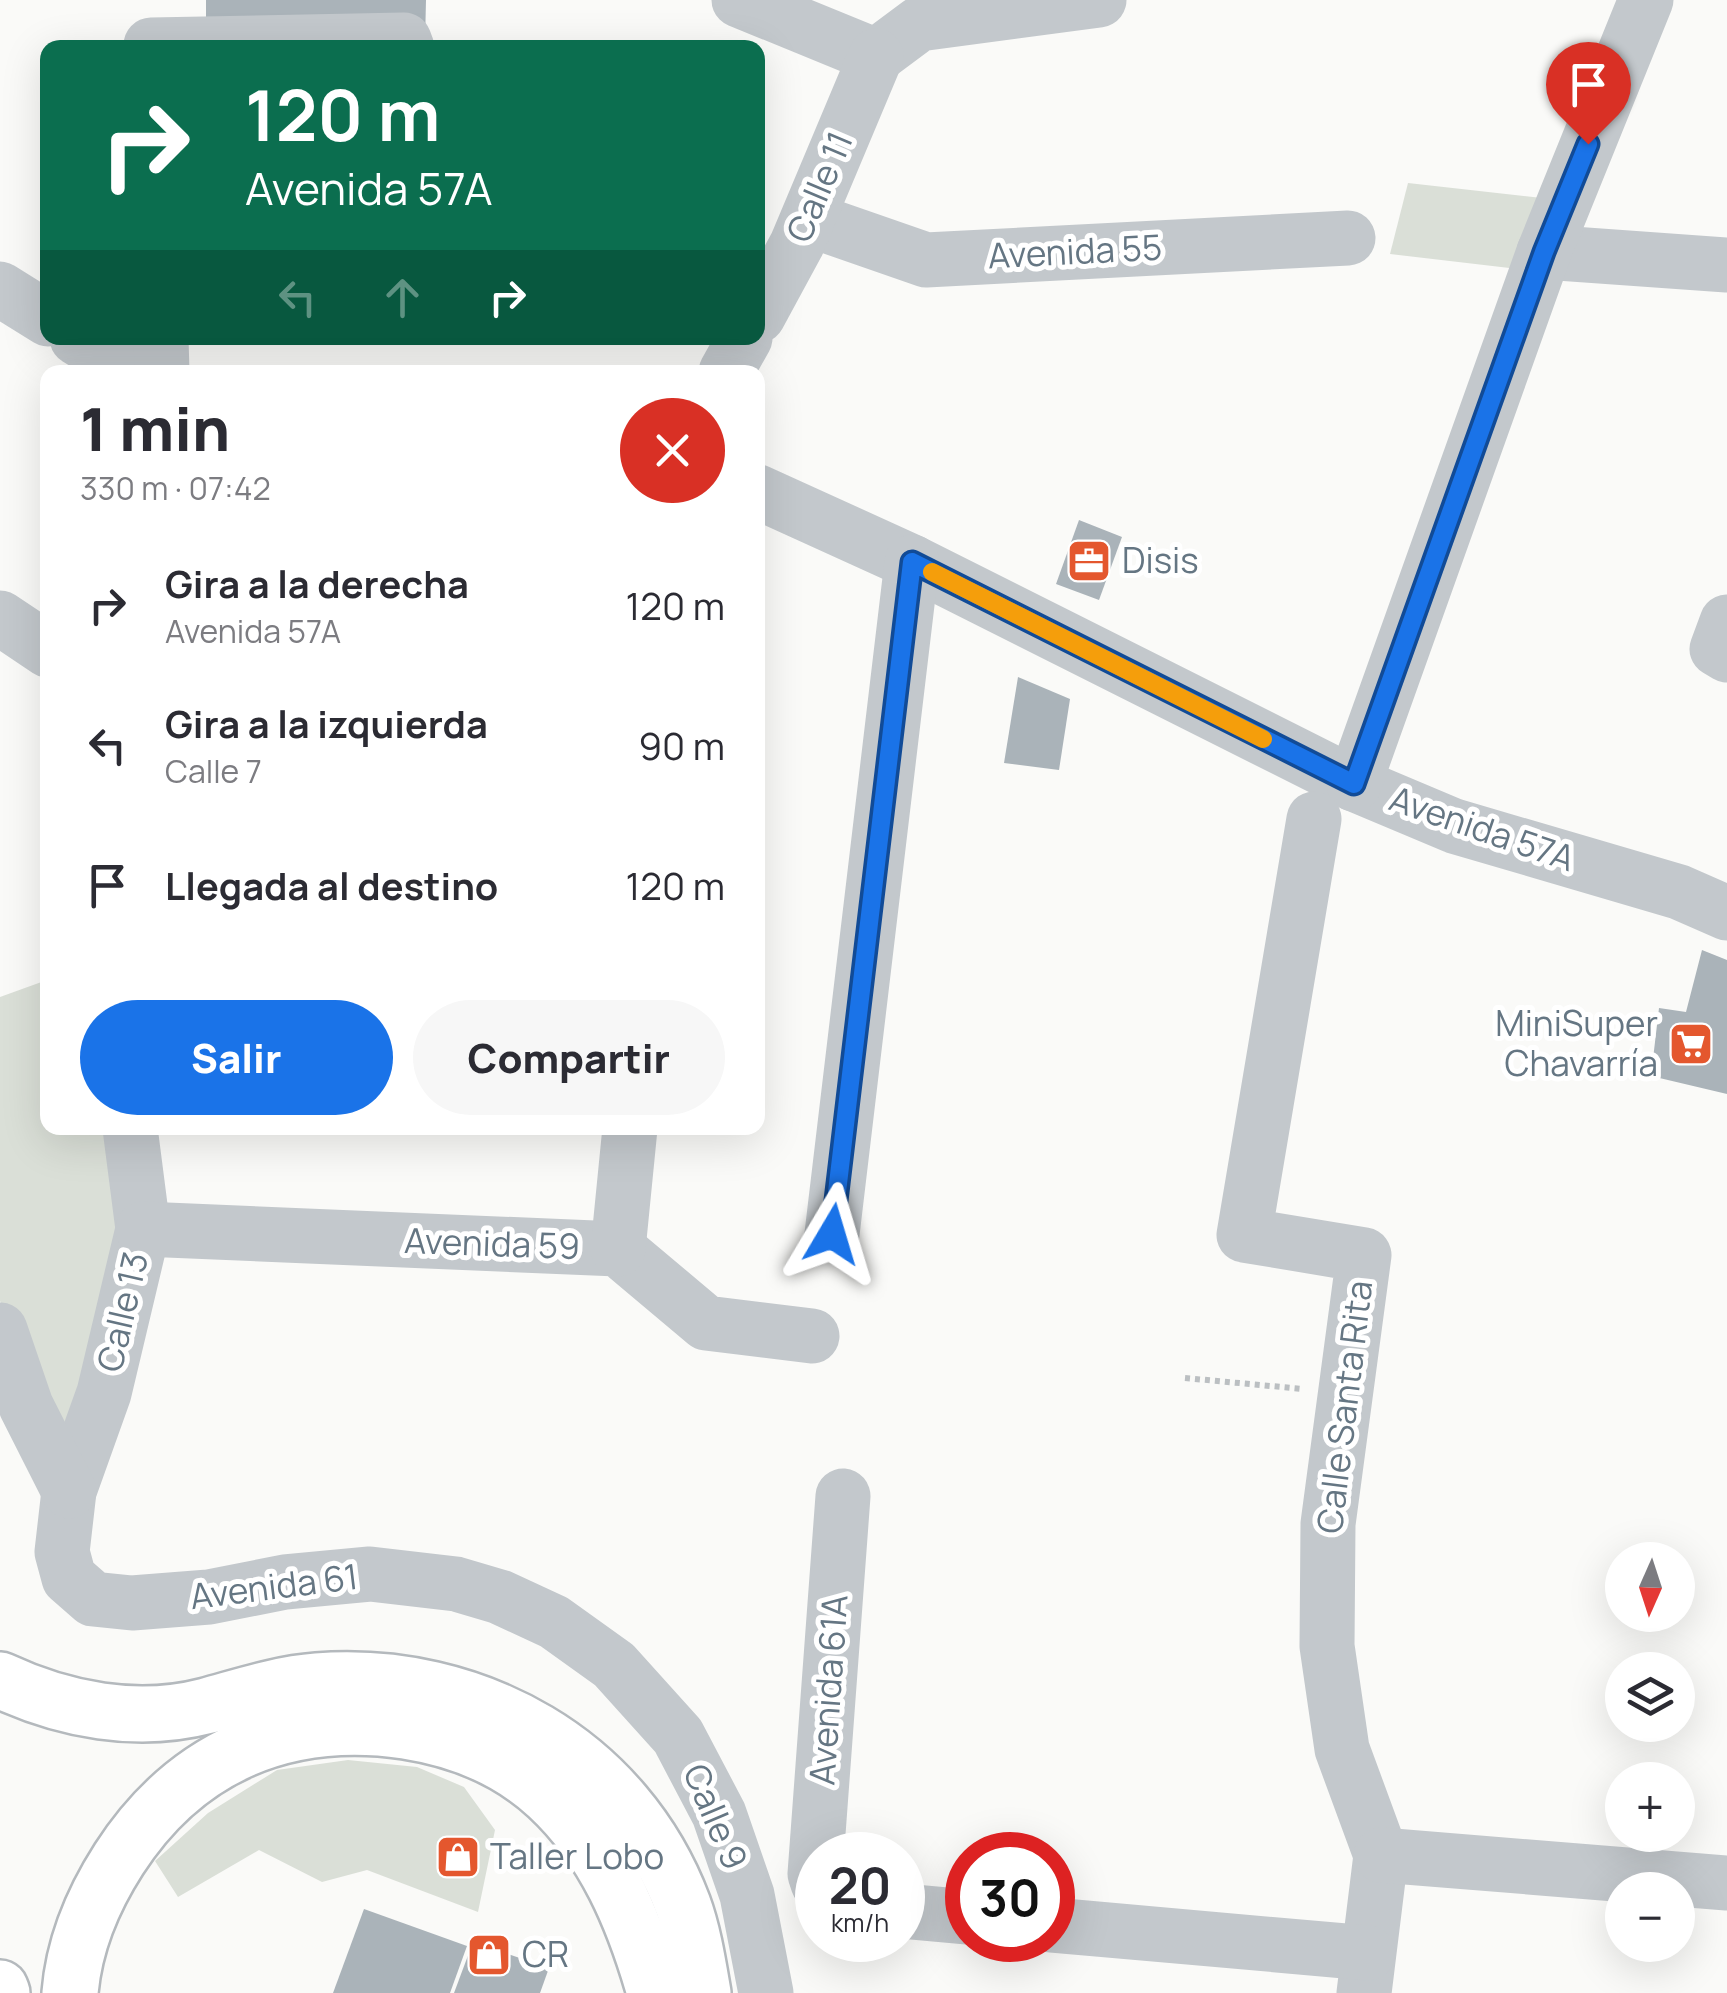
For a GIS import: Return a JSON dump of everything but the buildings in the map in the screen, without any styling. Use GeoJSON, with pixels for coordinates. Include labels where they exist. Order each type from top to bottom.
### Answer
{"type":"FeatureCollection","features":[{"type":"Feature","properties":{"kind":"highway"},"geometry":{"type":"LineString","coordinates":[[0,1680],[55,1702],[121,1714],[176,1712],[254,1692],[319,1681],[381,1680],[468,1698],[536,1729],[592,1769],[646,1832],[684,1907],[720,1993]]}},
{"type":"Feature","properties":{"kind":"highway"},"geometry":{"type":"LineString","coordinates":[[70,1993],[83,1926],[97,1896],[134,1836],[186,1783],[229,1755],[266,1740],[316,1730],[364,1728],[417,1733],[478,1751],[501,1762],[547,1796],[584,1838],[621,1896],[644,1952],[655,1993]]}},
{"type":"Feature","properties":{"kind":"highway"},"geometry":{"type":"LineString","coordinates":[[684,1907],[703,1993]]}},
{"type":"Feature","properties":{"kind":"street"},"geometry":{"type":"LineString","coordinates":[[739,0],[876,56],[919,24],[1099,0]]}},
{"type":"Feature","properties":{"kind":"street"},"geometry":{"type":"LineString","coordinates":[[1334,802],[1544,252],[1646,0]]}},
{"type":"Feature","properties":{"kind":"street"},"geometry":{"type":"LineString","coordinates":[[150,31],[404,40]]}},
{"type":"Feature","properties":{"kind":"street","name":"Calle 11"},"geometry":{"type":"LineString","coordinates":[[765,302],[808,219],[876,56]]}},
{"type":"Feature","properties":{"kind":"street","name":"Avenida 55"},"geometry":{"type":"LineString","coordinates":[[808,219],[926,260],[1348,238]]}},
{"type":"Feature","properties":{"kind":"street"},"geometry":{"type":"LineString","coordinates":[[1544,252],[1727,265]]}},
{"type":"Feature","properties":{"kind":"street"},"geometry":{"type":"LineString","coordinates":[[0,289],[40,314]]}},
{"type":"Feature","properties":{"kind":"street"},"geometry":{"type":"LineString","coordinates":[[89,345],[121,365]]}},
{"type":"Feature","properties":{"kind":"street","name":"Avenida 57A"},"geometry":{"type":"LineString","coordinates":[[765,495],[912,562],[1334,802],[1454,826],[1679,892],[1727,913]]}},
{"type":"Feature","properties":{"kind":"street"},"geometry":{"type":"LineString","coordinates":[[832,1234],[912,562]]}},
{"type":"Feature","properties":{"kind":"street"},"geometry":{"type":"LineString","coordinates":[[0,618],[40,645]]}},
{"type":"Feature","properties":{"kind":"street","name":"Calle Santa Rita"},"geometry":{"type":"LineString","coordinates":[[1334,802],[1244,1235],[1364,1255],[1328,1524],[1328,1646],[1342,1749],[1381,1855]]}},
{"type":"Feature","properties":{"kind":"street","name":"Calle 13"},"geometry":{"type":"LineString","coordinates":[[69,1491],[104,1393],[143,1229],[131,1135]]}},
{"type":"Feature","properties":{"kind":"street"},"geometry":{"type":"LineString","coordinates":[[618,1249],[629,1135]]}},
{"type":"Feature","properties":{"kind":"street","name":"Avenida 59"},"geometry":{"type":"LineString","coordinates":[[143,1229],[618,1249],[706,1324],[812,1336]]}},
{"type":"Feature","properties":{"kind":"street"},"geometry":{"type":"LineString","coordinates":[[0,1330],[26,1406],[69,1491]]}},
{"type":"Feature","properties":{"kind":"street","name":"Avenida 61"},"geometry":{"type":"LineString","coordinates":[[69,1491],[62,1552],[69,1578],[93,1599],[132,1603],[210,1598],[286,1582],[370,1574],[439,1582],[500,1597],[554,1622],[614,1665]]}},
{"type":"Feature","properties":{"kind":"street","name":"Avenida 61A"},"geometry":{"type":"LineString","coordinates":[[818,1832],[843,1496]]}},
{"type":"Feature","properties":{"kind":"street","name":"Calle 9"},"geometry":{"type":"LineString","coordinates":[[614,1665],[678,1736],[720,1814],[747,1896],[766,1993]]}},
{"type":"Feature","properties":{"kind":"street"},"geometry":{"type":"LineString","coordinates":[[1075,1928],[1366,1973],[1381,1855],[1727,1883]]}},
{"type":"Feature","properties":{"kind":"path"},"geometry":{"type":"LineString","coordinates":[[1185,1378],[1344,1393]]}},
{"type":"Feature","properties":{"kind":"shaded area"},"geometry":{"type":"Polygon","coordinates":[[[1408,183],[1542,198],[1518,269],[1390,254],[1408,183]]]}},
{"type":"Feature","properties":{"kind":"shaded area"},"geometry":{"type":"Polygon","coordinates":[[[40,983],[40,1135],[119,1135],[131,1229],[68,1464],[0,1301],[0,997],[40,983]]]}},
{"type":"Feature","properties":{"kind":"shaded area"},"geometry":{"type":"Polygon","coordinates":[[[348,1760],[417,1767],[464,1787],[495,1830],[478,1912],[367,1870],[322,1882],[259,1850],[178,1897],[155,1861],[208,1813],[277,1770],[348,1760]]]}},
{"type":"Feature","properties":{"kind":"slow traffic"},"geometry":{"type":"LineString","coordinates":[[932,572],[1263,739]]}},
{"type":"Feature","properties":{"kind":"place","name":"Disis"},"geometry":{"type":"Point","coordinates":[1089,561]}},
{"type":"Feature","properties":{"kind":"place","name":"MiniSuper Chavarría"},"geometry":{"type":"Point","coordinates":[1691,1044]}},
{"type":"Feature","properties":{"kind":"place","name":"Taller Lobo"},"geometry":{"type":"Point","coordinates":[458,1857]}},
{"type":"Feature","properties":{"kind":"place","name":"CR"},"geometry":{"type":"Point","coordinates":[489,1955]}},
{"type":"Feature","properties":{"kind":"route"},"geometry":{"type":"LineString","coordinates":[[832,1234],[912,562],[1354,784],[1544,252],[1588,144]]}}]}
